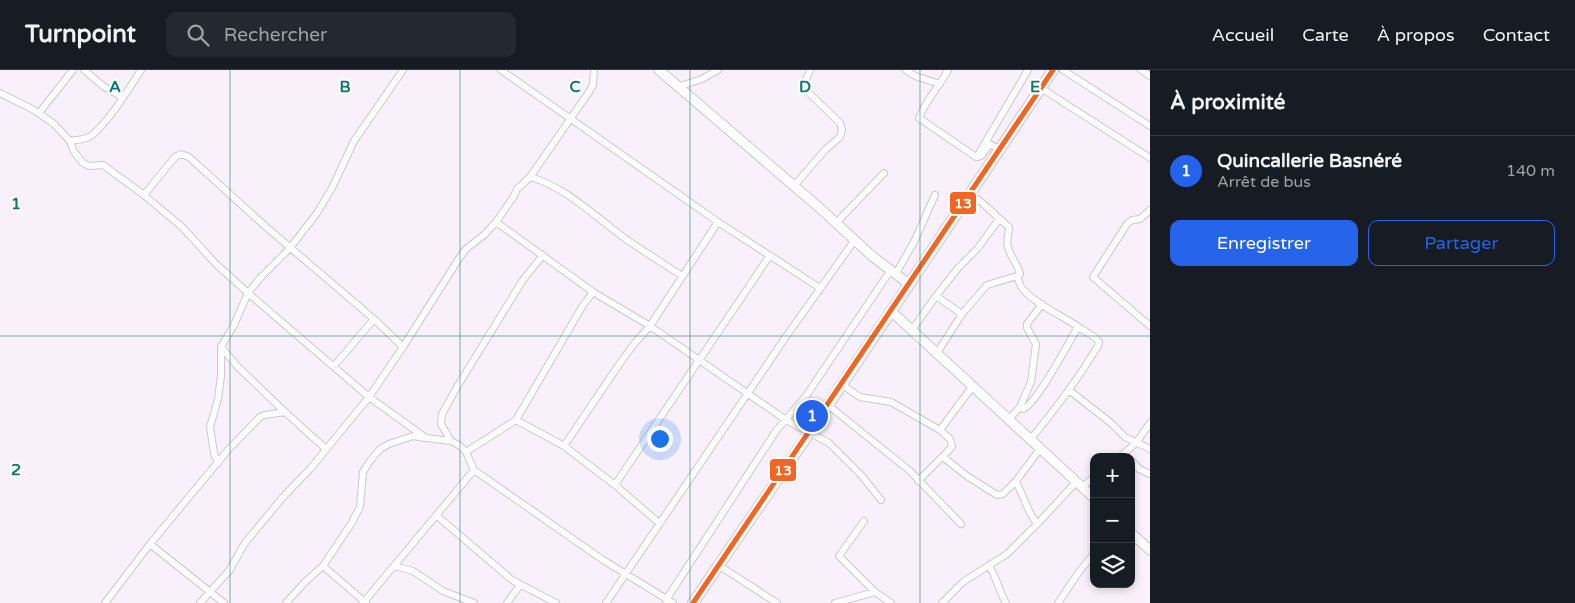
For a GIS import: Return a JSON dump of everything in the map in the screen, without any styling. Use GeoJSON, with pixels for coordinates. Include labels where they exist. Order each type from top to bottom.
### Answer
{"type":"FeatureCollection","features":[{"type":"Feature","properties":{"kind":"main road"},"geometry":{"type":"LineString","coordinates":[[693,603],[1053,70]]}},
{"type":"Feature","properties":{"kind":"street"},"geometry":{"type":"LineString","coordinates":[[39,113],[72,70]]}},
{"type":"Feature","properties":{"kind":"street"},"geometry":{"type":"LineString","coordinates":[[84,70],[103,86],[122,97]]}},
{"type":"Feature","properties":{"kind":"street"},"geometry":{"type":"LineString","coordinates":[[70,141],[90,136],[110,115],[141,70]]}},
{"type":"Feature","properties":{"kind":"street"},"geometry":{"type":"LineString","coordinates":[[218,462],[214,453],[210,426],[218,399],[221,348],[234,325],[248,293],[260,277],[290,248],[317,213],[332,188],[354,141],[403,70]]}},
{"type":"Feature","properties":{"kind":"street"},"geometry":{"type":"LineString","coordinates":[[501,70],[718,222],[820,288]]}},
{"type":"Feature","properties":{"kind":"street"},"geometry":{"type":"LineString","coordinates":[[200,603],[212,592],[229,571],[245,543],[283,497],[296,485],[369,396],[403,347],[460,257],[466,249],[484,235],[496,222],[517,189],[530,177],[570,120],[592,88],[594,70]]}},
{"type":"Feature","properties":{"kind":"street"},"geometry":{"type":"LineString","coordinates":[[659,70],[794,186],[854,241],[909,284]]}},
{"type":"Feature","properties":{"kind":"street"},"geometry":{"type":"LineString","coordinates":[[677,87],[718,70]]}},
{"type":"Feature","properties":{"kind":"street"},"geometry":{"type":"LineString","coordinates":[[794,186],[825,150],[840,137],[842,130],[840,123],[807,91],[805,82],[810,70]]}},
{"type":"Feature","properties":{"kind":"street"},"geometry":{"type":"LineString","coordinates":[[906,70],[915,76],[940,84]]}},
{"type":"Feature","properties":{"kind":"street"},"geometry":{"type":"LineString","coordinates":[[948,70],[940,84],[928,98],[919,118],[976,157]]}},
{"type":"Feature","properties":{"kind":"street"},"geometry":{"type":"LineString","coordinates":[[976,157],[1028,70]]}},
{"type":"Feature","properties":{"kind":"street"},"geometry":{"type":"LineString","coordinates":[[1063,70],[1150,126]]}},
{"type":"Feature","properties":{"kind":"street"},"geometry":{"type":"LineString","coordinates":[[1141,70],[1150,76]]}},
{"type":"Feature","properties":{"kind":"street"},"geometry":{"type":"LineString","coordinates":[[1041,88],[1150,158]]}},
{"type":"Feature","properties":{"kind":"street"},"geometry":{"type":"LineString","coordinates":[[0,93],[39,113],[54,124],[70,141],[74,152],[83,163],[89,166],[103,165],[144,194],[182,227],[216,264],[248,293],[369,396],[426,438]]}},
{"type":"Feature","properties":{"kind":"street"},"geometry":{"type":"LineString","coordinates":[[976,157],[981,156],[990,144],[1000,150]]}},
{"type":"Feature","properties":{"kind":"street"},"geometry":{"type":"LineString","coordinates":[[144,194],[174,157],[181,154],[189,156],[290,248],[374,319],[403,347]]}},
{"type":"Feature","properties":{"kind":"street"},"geometry":{"type":"LineString","coordinates":[[836,223],[884,173]]}},
{"type":"Feature","properties":{"kind":"street"},"geometry":{"type":"LineString","coordinates":[[530,177],[542,180],[573,200],[627,240],[682,276]]}},
{"type":"Feature","properties":{"kind":"street"},"geometry":{"type":"LineString","coordinates":[[937,353],[962,314],[987,284],[1020,274],[1007,245],[1009,228],[985,204],[970,194]]}},
{"type":"Feature","properties":{"kind":"street"},"geometry":{"type":"LineString","coordinates":[[543,255],[529,271],[456,386],[442,414],[441,424],[451,441],[466,452],[474,470],[562,533],[669,601],[776,431],[806,396],[914,242],[935,196]]}},
{"type":"Feature","properties":{"kind":"street"},"geometry":{"type":"LineString","coordinates":[[1150,210],[1140,219],[1132,220],[1128,224],[1093,278],[1150,326]]}},
{"type":"Feature","properties":{"kind":"street"},"geometry":{"type":"LineString","coordinates":[[912,330],[924,311],[959,267],[978,248],[999,219]]}},
{"type":"Feature","properties":{"kind":"street"},"geometry":{"type":"LineString","coordinates":[[496,222],[593,292],[650,326],[786,420],[810,432],[836,449],[862,476],[881,500]]}},
{"type":"Feature","properties":{"kind":"street"},"geometry":{"type":"LineString","coordinates":[[564,446],[618,366],[650,326],[718,222]]}},
{"type":"Feature","properties":{"kind":"street"},"geometry":{"type":"LineString","coordinates":[[606,603],[747,394],[854,241]]}},
{"type":"Feature","properties":{"kind":"street"},"geometry":{"type":"LineString","coordinates":[[615,485],[770,255]]}},
{"type":"Feature","properties":{"kind":"street"},"geometry":{"type":"LineString","coordinates":[[1017,276],[1023,288],[1042,304],[1086,330],[1099,341],[1099,345],[1069,390],[1030,440]]}},
{"type":"Feature","properties":{"kind":"street"},"geometry":{"type":"LineString","coordinates":[[466,452],[516,420],[582,307],[593,292]]}},
{"type":"Feature","properties":{"kind":"street"},"geometry":{"type":"LineString","coordinates":[[936,296],[962,314]]}},
{"type":"Feature","properties":{"kind":"street"},"geometry":{"type":"LineString","coordinates":[[1008,420],[1020,407],[1031,382],[1036,350],[1035,341],[1030,335],[1027,324],[1042,304]]}},
{"type":"Feature","properties":{"kind":"street"},"geometry":{"type":"LineString","coordinates":[[891,311],[1090,495]]}},
{"type":"Feature","properties":{"kind":"street"},"geometry":{"type":"LineString","coordinates":[[334,366],[374,319]]}},
{"type":"Feature","properties":{"kind":"street"},"geometry":{"type":"LineString","coordinates":[[1020,407],[1023,409],[1027,408],[1038,395],[1078,327]]}},
{"type":"Feature","properties":{"kind":"street"},"geometry":{"type":"LineString","coordinates":[[221,348],[238,367],[326,449]]}},
{"type":"Feature","properties":{"kind":"street"},"geometry":{"type":"LineString","coordinates":[[841,384],[860,397],[889,401],[940,430],[950,439],[952,446],[918,481]]}},
{"type":"Feature","properties":{"kind":"street"},"geometry":{"type":"LineString","coordinates":[[940,430],[972,387]]}},
{"type":"Feature","properties":{"kind":"street"},"geometry":{"type":"LineString","coordinates":[[1069,390],[1125,436],[1150,449]]}},
{"type":"Feature","properties":{"kind":"street"},"geometry":{"type":"LineString","coordinates":[[828,405],[903,466],[961,524]]}},
{"type":"Feature","properties":{"kind":"street"},"geometry":{"type":"LineString","coordinates":[[105,603],[150,544],[228,450],[260,417],[285,412]]}},
{"type":"Feature","properties":{"kind":"street"},"geometry":{"type":"LineString","coordinates":[[516,420],[564,446],[615,485],[659,523]]}},
{"type":"Feature","properties":{"kind":"street"},"geometry":{"type":"LineString","coordinates":[[1127,453],[1150,423]]}},
{"type":"Feature","properties":{"kind":"street"},"geometry":{"type":"LineString","coordinates":[[286,603],[323,566],[331,555],[360,507],[363,472],[380,449],[413,436],[451,441]]}},
{"type":"Feature","properties":{"kind":"street"},"geometry":{"type":"LineString","coordinates":[[943,457],[967,476],[998,496],[1006,492],[1016,481],[1040,449]]}},
{"type":"Feature","properties":{"kind":"street"},"geometry":{"type":"LineString","coordinates":[[1135,464],[1150,474]]}},
{"type":"Feature","properties":{"kind":"street"},"geometry":{"type":"LineString","coordinates":[[323,566],[364,602],[474,470]]}},
{"type":"Feature","properties":{"kind":"street"},"geometry":{"type":"LineString","coordinates":[[942,603],[962,582],[1007,554],[1079,485],[1090,479]]}},
{"type":"Feature","properties":{"kind":"street"},"geometry":{"type":"LineString","coordinates":[[1016,481],[1037,524]]}},
{"type":"Feature","properties":{"kind":"street"},"geometry":{"type":"LineString","coordinates":[[436,515],[502,572],[556,603]]}},
{"type":"Feature","properties":{"kind":"street"},"geometry":{"type":"LineString","coordinates":[[864,521],[839,556],[875,592],[891,603]]}},
{"type":"Feature","properties":{"kind":"street"},"geometry":{"type":"LineString","coordinates":[[1135,537],[1150,550]]}},
{"type":"Feature","properties":{"kind":"street"},"geometry":{"type":"LineString","coordinates":[[150,544],[224,603]]}},
{"type":"Feature","properties":{"kind":"street"},"geometry":{"type":"LineString","coordinates":[[1058,603],[1080,569],[1090,558]]}},
{"type":"Feature","properties":{"kind":"street"},"geometry":{"type":"LineString","coordinates":[[718,565],[778,603]]}},
{"type":"Feature","properties":{"kind":"street"},"geometry":{"type":"LineString","coordinates":[[394,566],[414,571],[443,591],[474,603]]}},
{"type":"Feature","properties":{"kind":"street"},"geometry":{"type":"LineString","coordinates":[[989,566],[1006,603]]}},
{"type":"Feature","properties":{"kind":"street"},"geometry":{"type":"LineString","coordinates":[[507,603],[520,584]]}},
{"type":"Feature","properties":{"kind":"street"},"geometry":{"type":"LineString","coordinates":[[835,603],[875,592]]}},
{"type":"Feature","properties":{"kind":"transit line","name":"13"},"geometry":{"type":"LineString","coordinates":[[693,603],[1053,70]]}},
{"type":"Feature","properties":{"kind":"place","name":"Quincallerie Basnéré"},"geometry":{"type":"Point","coordinates":[812,416]}}]}
